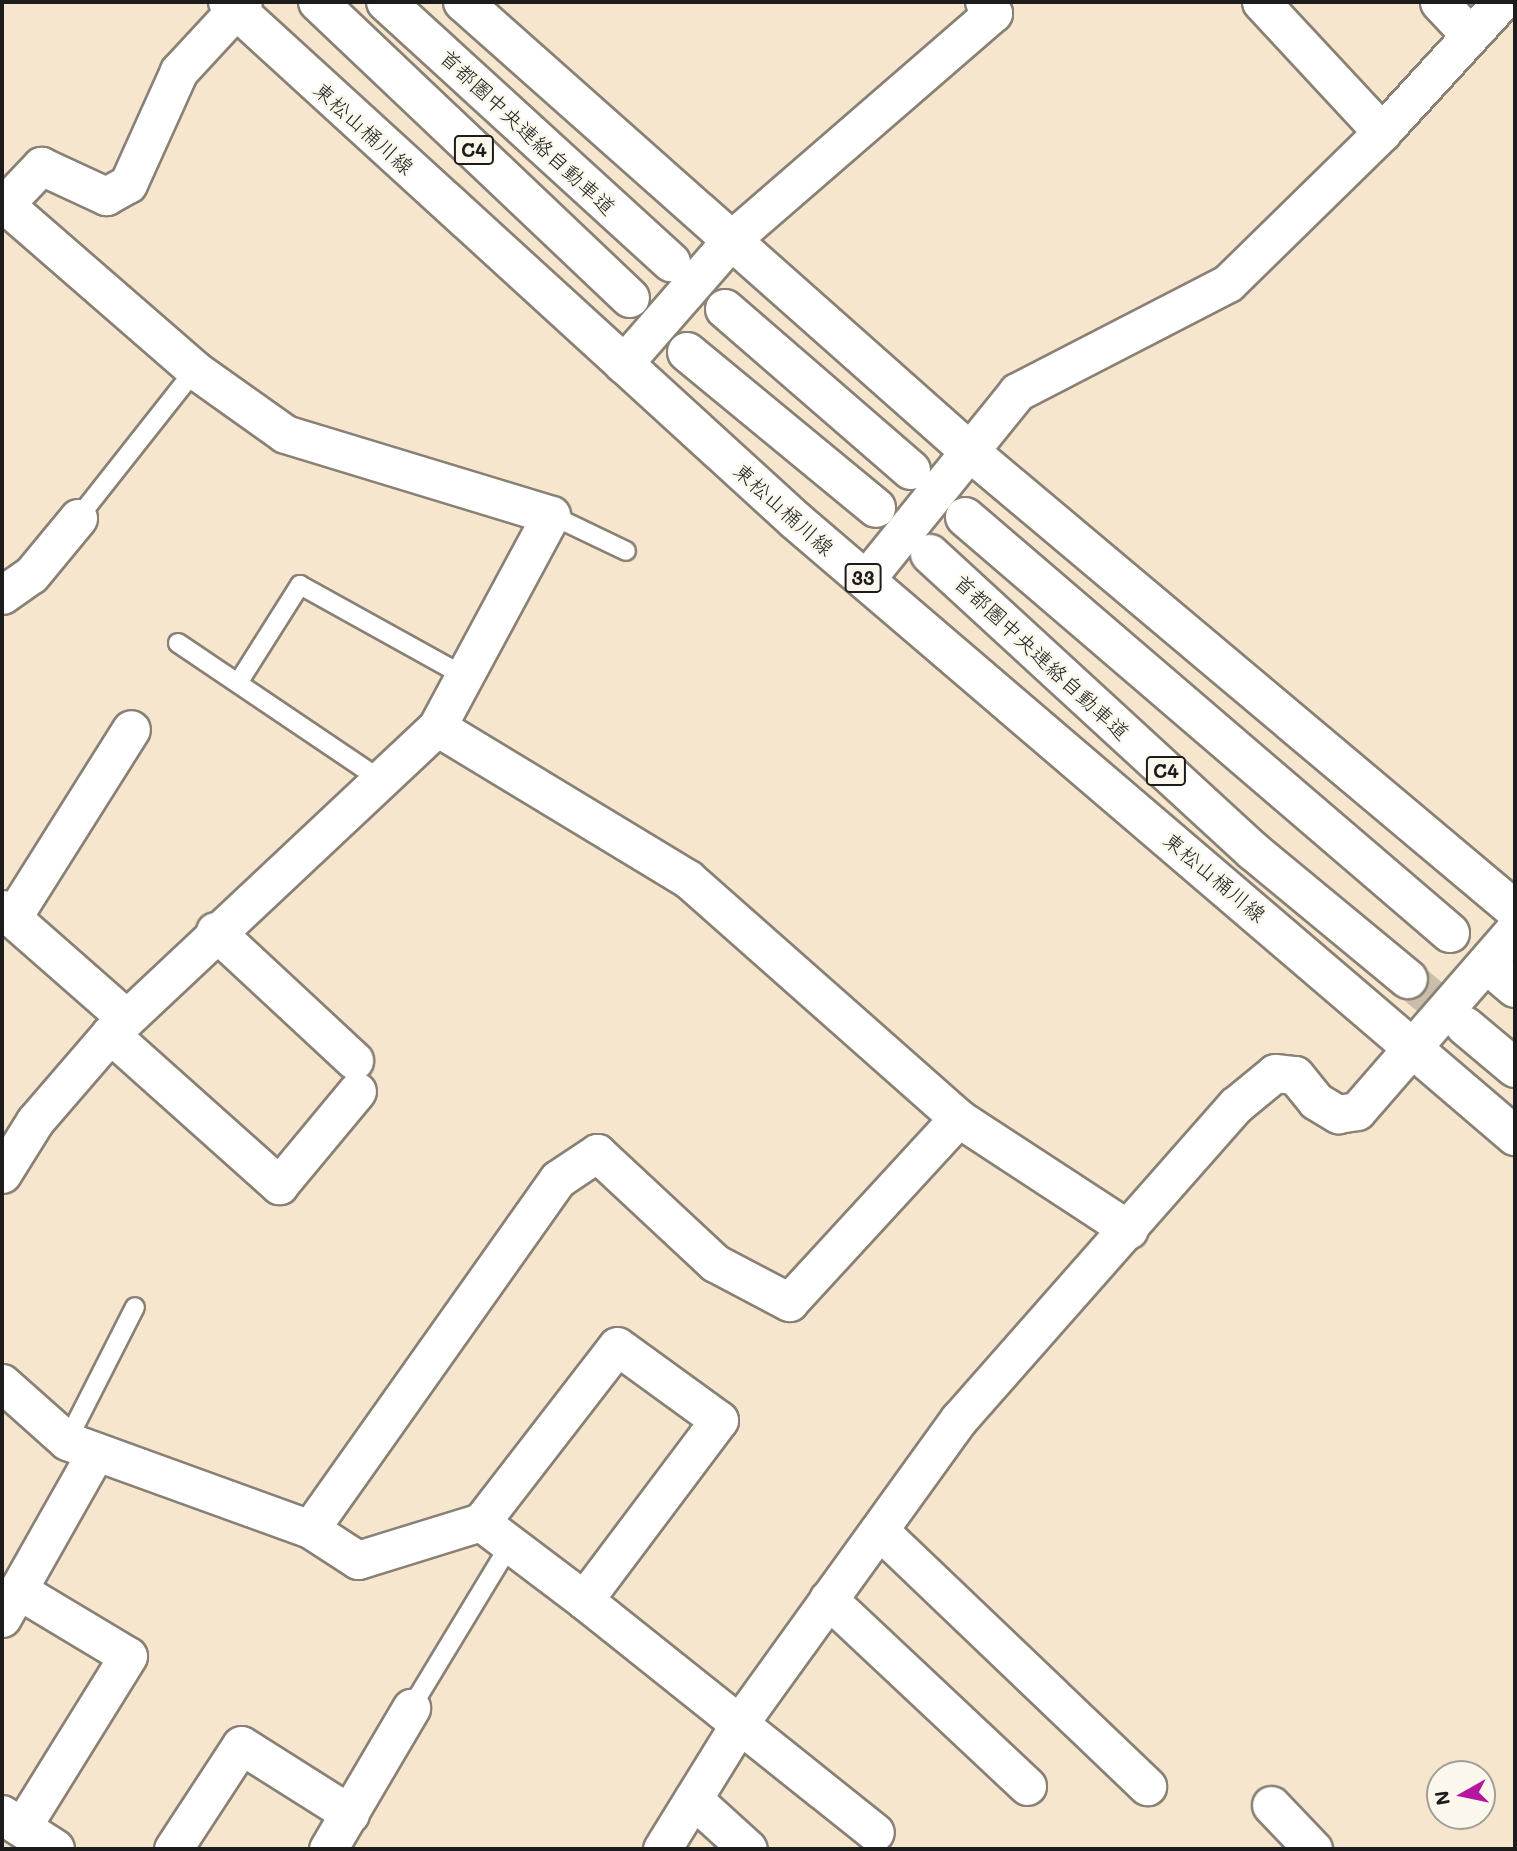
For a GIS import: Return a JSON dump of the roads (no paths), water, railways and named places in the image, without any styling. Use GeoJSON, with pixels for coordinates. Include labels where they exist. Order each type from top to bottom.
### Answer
{"type":"FeatureCollection","features":[{"type":"Feature","properties":{"kind":"main road","name":"C4"},"geometry":{"type":"LineString","coordinates":[[318,2],[630,298]]}},
{"type":"Feature","properties":{"kind":"main road","name":"首都圏中央連絡自動車道"},"geometry":{"type":"LineString","coordinates":[[386,2],[671,262]]}},
{"type":"Feature","properties":{"kind":"main road"},"geometry":{"type":"LineString","coordinates":[[463,2],[733,238],[969,451],[1515,910]]}},
{"type":"Feature","properties":{"kind":"main road","name":"東松山桶川線"},"geometry":{"type":"LineString","coordinates":[[235,5],[623,364],[865,580],[1417,1047],[1515,1136]]}},
{"type":"Feature","properties":{"kind":"main road"},"geometry":{"type":"LineString","coordinates":[[725,309],[911,470]]}},
{"type":"Feature","properties":{"kind":"main road"},"geometry":{"type":"LineString","coordinates":[[687,352],[876,508]]}},
{"type":"Feature","properties":{"kind":"main road"},"geometry":{"type":"LineString","coordinates":[[965,517],[1450,933]]}},
{"type":"Feature","properties":{"kind":"main road","name":"首都圏中央連絡自動車道"},"geometry":{"type":"LineString","coordinates":[[930,554],[1254,851],[1408,979]]}},
{"type":"Feature","properties":{"kind":"main road"},"geometry":{"type":"LineString","coordinates":[[1465,1026],[1515,1068]]}},
{"type":"Feature","properties":{"kind":"main road"},"geometry":{"type":"LineString","coordinates":[[12,1821],[55,1849]]}},
{"type":"Feature","properties":{"kind":"street"},"geometry":{"type":"LineString","coordinates":[[623,364],[733,238],[993,13],[984,2]]}},
{"type":"Feature","properties":{"kind":"street"},"geometry":{"type":"LineString","coordinates":[[1261,2],[1382,132]]}},
{"type":"Feature","properties":{"kind":"street"},"geometry":{"type":"LineString","coordinates":[[1439,2],[1469,34]]}},
{"type":"Feature","properties":{"kind":"street"},"geometry":{"type":"LineString","coordinates":[[865,580],[1017,392],[1228,283],[1382,132],[1501,2]]}},
{"type":"Feature","properties":{"kind":"street"},"geometry":{"type":"LineString","coordinates":[[2,1174],[35,1121],[118,1026],[215,932],[437,727],[551,514],[285,434],[195,370],[3,205],[41,166],[106,196],[128,184],[179,71],[235,5]]}},
{"type":"Feature","properties":{"kind":"street"},"geometry":{"type":"LineString","coordinates":[[2,595],[31,575],[78,518]]}},
{"type":"Feature","properties":{"kind":"street"},"geometry":{"type":"LineString","coordinates":[[437,727],[688,879],[958,1118],[1129,1230]]}},
{"type":"Feature","properties":{"kind":"street"},"geometry":{"type":"LineString","coordinates":[[131,729],[7,913],[279,1185],[355,1075],[215,932]]}},
{"type":"Feature","properties":{"kind":"street"},"geometry":{"type":"LineString","coordinates":[[662,1849],[741,1721],[959,1419],[1129,1230],[1236,1105],[1275,1073],[1295,1075],[1316,1101],[1338,1114],[1357,1111],[1417,1047],[1515,929]]}},
{"type":"Feature","properties":{"kind":"street"},"geometry":{"type":"LineString","coordinates":[[310,1530],[558,1179],[597,1153],[715,1263],[789,1302],[958,1118]]}},
{"type":"Feature","properties":{"kind":"street"},"geometry":{"type":"LineString","coordinates":[[2,1383],[82,1446],[310,1530],[358,1560],[481,1522],[617,1346],[719,1420],[584,1600]]}},
{"type":"Feature","properties":{"kind":"street"},"geometry":{"type":"LineString","coordinates":[[12,1821],[128,1656],[10,1604],[82,1446]]}},
{"type":"Feature","properties":{"kind":"street"},"geometry":{"type":"LineString","coordinates":[[481,1522],[741,1721],[875,1832]]}},
{"type":"Feature","properties":{"kind":"street"},"geometry":{"type":"LineString","coordinates":[[878,1530],[1147,1786]]}},
{"type":"Feature","properties":{"kind":"street"},"geometry":{"type":"LineString","coordinates":[[828,1599],[1027,1786]]}},
{"type":"Feature","properties":{"kind":"street"},"geometry":{"type":"LineString","coordinates":[[328,1849],[411,1708]]}},
{"type":"Feature","properties":{"kind":"street"},"geometry":{"type":"LineString","coordinates":[[173,1849],[241,1745],[350,1814]]}},
{"type":"Feature","properties":{"kind":"street"},"geometry":{"type":"LineString","coordinates":[[693,1799],[748,1849]]}},
{"type":"Feature","properties":{"kind":"street"},"geometry":{"type":"LineString","coordinates":[[1271,1805],[1312,1849]]}},
{"type":"Feature","properties":{"kind":"lane"},"geometry":{"type":"LineString","coordinates":[[78,518],[195,370]]}},
{"type":"Feature","properties":{"kind":"lane"},"geometry":{"type":"LineString","coordinates":[[551,514],[626,551]]}},
{"type":"Feature","properties":{"kind":"lane"},"geometry":{"type":"LineString","coordinates":[[238,683],[300,585],[464,676]]}},
{"type":"Feature","properties":{"kind":"lane"},"geometry":{"type":"LineString","coordinates":[[178,643],[380,779]]}},
{"type":"Feature","properties":{"kind":"lane"},"geometry":{"type":"LineString","coordinates":[[82,1446],[135,1307]]}},
{"type":"Feature","properties":{"kind":"lane"},"geometry":{"type":"LineString","coordinates":[[411,1708],[511,1543]]}},
{"type":"Feature","properties":{"kind":"tunnel"},"geometry":{"type":"LineString","coordinates":[[1408,979],[1465,1026]]}}]}
